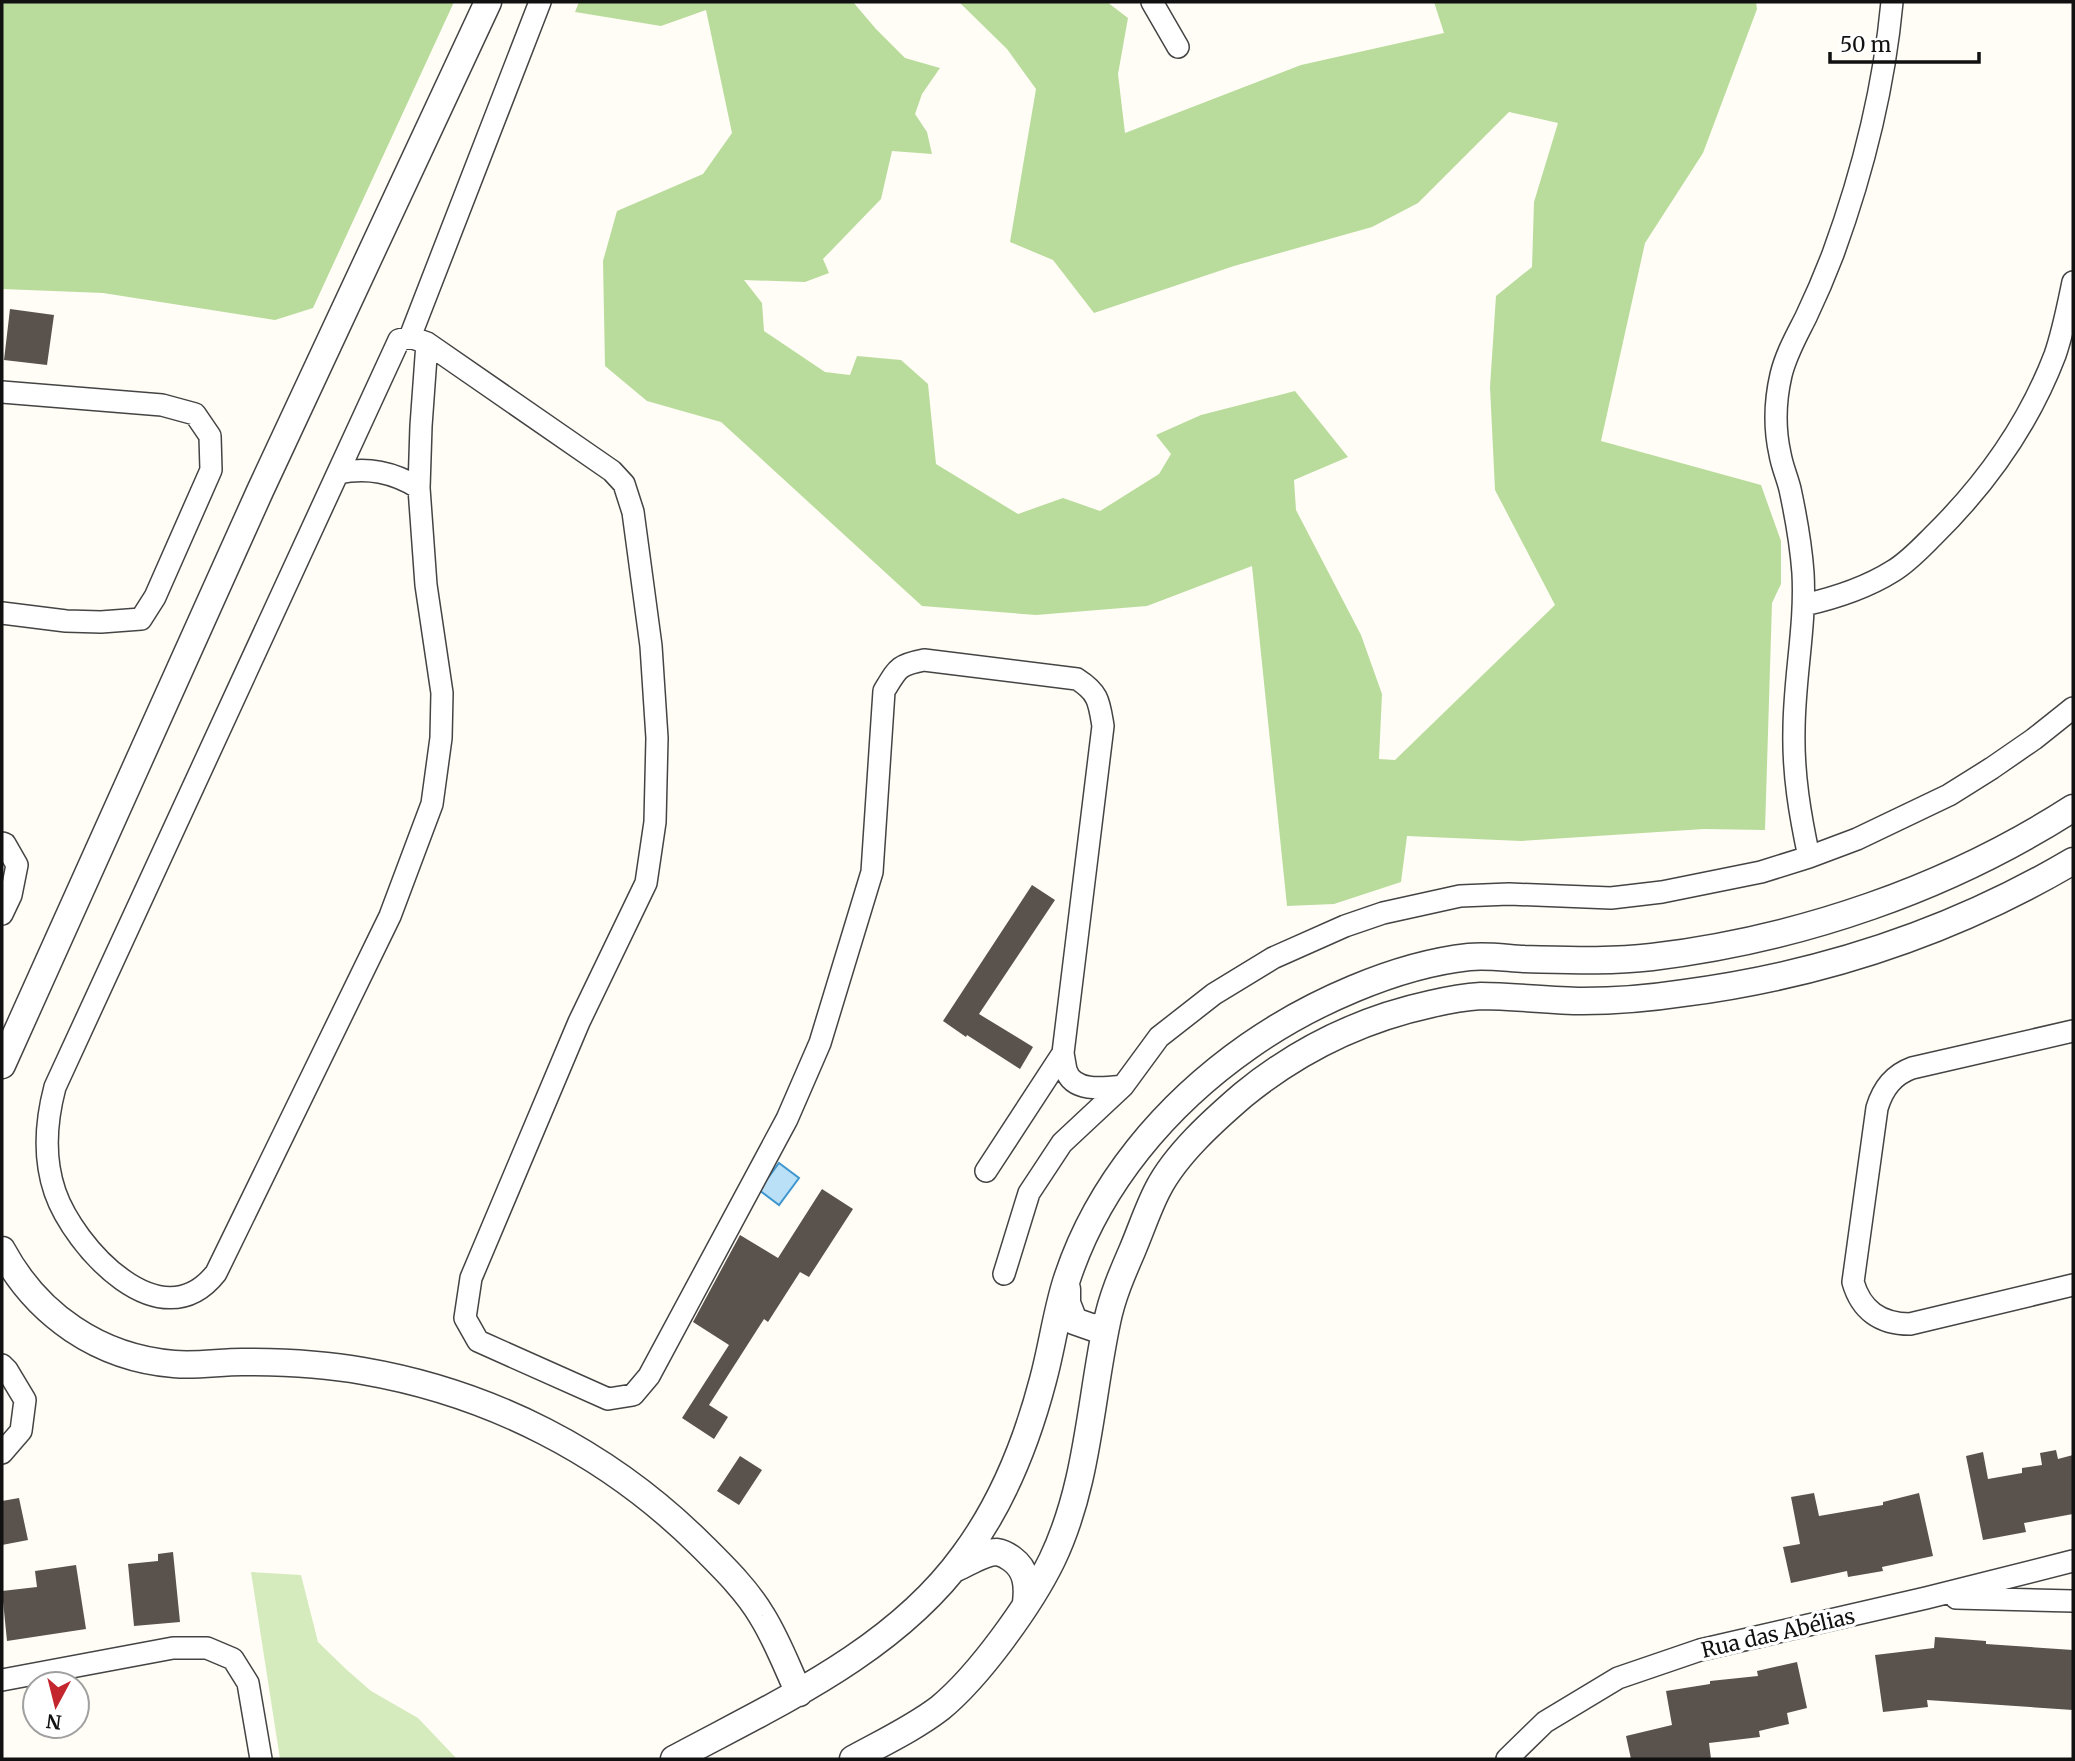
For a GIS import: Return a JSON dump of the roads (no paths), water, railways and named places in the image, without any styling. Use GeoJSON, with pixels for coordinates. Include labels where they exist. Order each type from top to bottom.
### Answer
{"type":"FeatureCollection","features":[{"type":"Feature","properties":{"kind":"street"},"geometry":{"type":"LineString","coordinates":[[2,1065],[260,491],[488,2]]}},
{"type":"Feature","properties":{"kind":"street"},"geometry":{"type":"LineString","coordinates":[[540,2],[419,340],[422,412],[419,488],[426,585],[442,693],[441,738],[432,804],[390,916],[216,1273],[202,1289],[192,1294],[163,1298],[134,1287],[116,1275],[85,1246],[73,1229],[59,1200],[50,1170],[47,1128],[49,1107],[62,1067],[399,340],[419,340],[612,471],[624,484],[633,512],[649,632],[657,738],[655,822],[646,883],[579,1022],[471,1278],[465,1318],[478,1341],[608,1399],[633,1395],[649,1376],[787,1119],[820,1043],[873,872],[884,691],[903,664],[925,660],[1077,679],[1090,687],[1098,699],[1102,726],[1063,1053],[1067,1073],[1079,1084],[1096,1089],[1123,1086]]}},
{"type":"Feature","properties":{"kind":"street"},"geometry":{"type":"LineString","coordinates":[[1152,2],[1178,47]]}},
{"type":"Feature","properties":{"kind":"street"},"geometry":{"type":"LineString","coordinates":[[1809,857],[1794,760],[1795,699],[1804,605],[1802,563],[1795,513],[1776,434],[1777,391],[1789,351],[1832,256],[1861,169],[1884,70],[1892,2]]}},
{"type":"Feature","properties":{"kind":"street"},"geometry":{"type":"LineString","coordinates":[[1804,605],[1843,595],[1896,570],[1966,501],[2007,447],[2036,396],[2064,357],[2073,282]]}},
{"type":"Feature","properties":{"kind":"street"},"geometry":{"type":"LineString","coordinates":[[2,392],[162,405],[195,414],[211,436],[211,470],[155,597],[141,619],[66,621],[2,613]]}},
{"type":"Feature","properties":{"kind":"street"},"geometry":{"type":"LineString","coordinates":[[338,473],[353,470],[383,472],[419,488]]}},
{"type":"Feature","properties":{"kind":"street"},"geometry":{"type":"LineString","coordinates":[[1004,1274],[1029,1193],[1062,1143],[1123,1086],[1159,1037],[1214,994],[1273,958],[1308,941],[1383,913],[1460,896],[1509,894],[1611,898],[1662,892],[1749,875],[1809,857],[1857,839],[1949,795],[2024,747],[2073,708]]}},
{"type":"Feature","properties":{"kind":"street"},"geometry":{"type":"LineString","coordinates":[[674,1759],[799,1693],[850,1661],[889,1632],[953,1570],[981,1530],[1023,1444],[1044,1377],[1067,1277],[1080,1245],[1117,1176],[1164,1118],[1219,1068],[1260,1039],[1314,1007],[1390,976],[1430,965],[1471,957],[1602,961],[1699,950],[1796,930],[1843,916],[1935,881],[2020,839],[2073,808]]}},
{"type":"Feature","properties":{"kind":"street"},"geometry":{"type":"LineString","coordinates":[[2,843],[17,865],[11,895],[2,914]]}},
{"type":"Feature","properties":{"kind":"street"},"geometry":{"type":"LineString","coordinates":[[853,1759],[939,1708],[990,1655],[1026,1603],[1051,1561],[1066,1525],[1079,1484],[1090,1432],[1106,1324],[1115,1289],[1160,1186],[1205,1131],[1266,1077],[1351,1029],[1413,1008],[1478,996],[1583,1001],[1632,999],[1682,994],[1780,977],[1922,934],[2010,896],[2073,861]]}},
{"type":"Feature","properties":{"kind":"street"},"geometry":{"type":"LineString","coordinates":[[2073,1031],[1912,1068],[1892,1080],[1880,1097],[1877,1108],[1853,1282],[1869,1311],[1888,1322],[1899,1324],[1910,1324],[2073,1285]]}},
{"type":"Feature","properties":{"kind":"street"},"geometry":{"type":"LineString","coordinates":[[986,1171],[1063,1053]]}},
{"type":"Feature","properties":{"kind":"street"},"geometry":{"type":"LineString","coordinates":[[2,1250],[23,1284],[38,1301],[73,1330],[112,1350],[155,1362],[177,1364],[280,1362],[361,1370],[454,1393],[517,1417],[554,1436],[621,1477],[683,1527],[711,1555],[762,1615],[799,1693]]}},
{"type":"Feature","properties":{"kind":"street"},"geometry":{"type":"LineString","coordinates":[[1067,1277],[1067,1303],[1074,1321],[1094,1328],[1106,1324]]}},
{"type":"Feature","properties":{"kind":"street"},"geometry":{"type":"LineString","coordinates":[[2,1365],[25,1400],[21,1432],[2,1453]]}},
{"type":"Feature","properties":{"kind":"street"},"geometry":{"type":"LineString","coordinates":[[953,1570],[989,1553],[1005,1554],[1020,1565],[1024,1573],[1026,1603]]}},
{"type":"Feature","properties":{"kind":"street"},"geometry":{"type":"LineString","coordinates":[[1926,1598],[2070,1600],[2068,1562]]}},
{"type":"Feature","properties":{"kind":"street","name":"Rua das Abélias"},"geometry":{"type":"LineString","coordinates":[[1512,1757],[1545,1722],[1618,1678],[1700,1650],[2068,1562]]}},
{"type":"Feature","properties":{"kind":"street"},"geometry":{"type":"LineString","coordinates":[[2,1680],[173,1648],[208,1648],[233,1659],[248,1683],[261,1759]]}},
{"type":"Feature","properties":{"kind":"water"},"geometry":{"type":"Polygon","coordinates":[[[779,1163],[799,1178],[779,1205],[759,1190],[779,1163]]]}}]}
